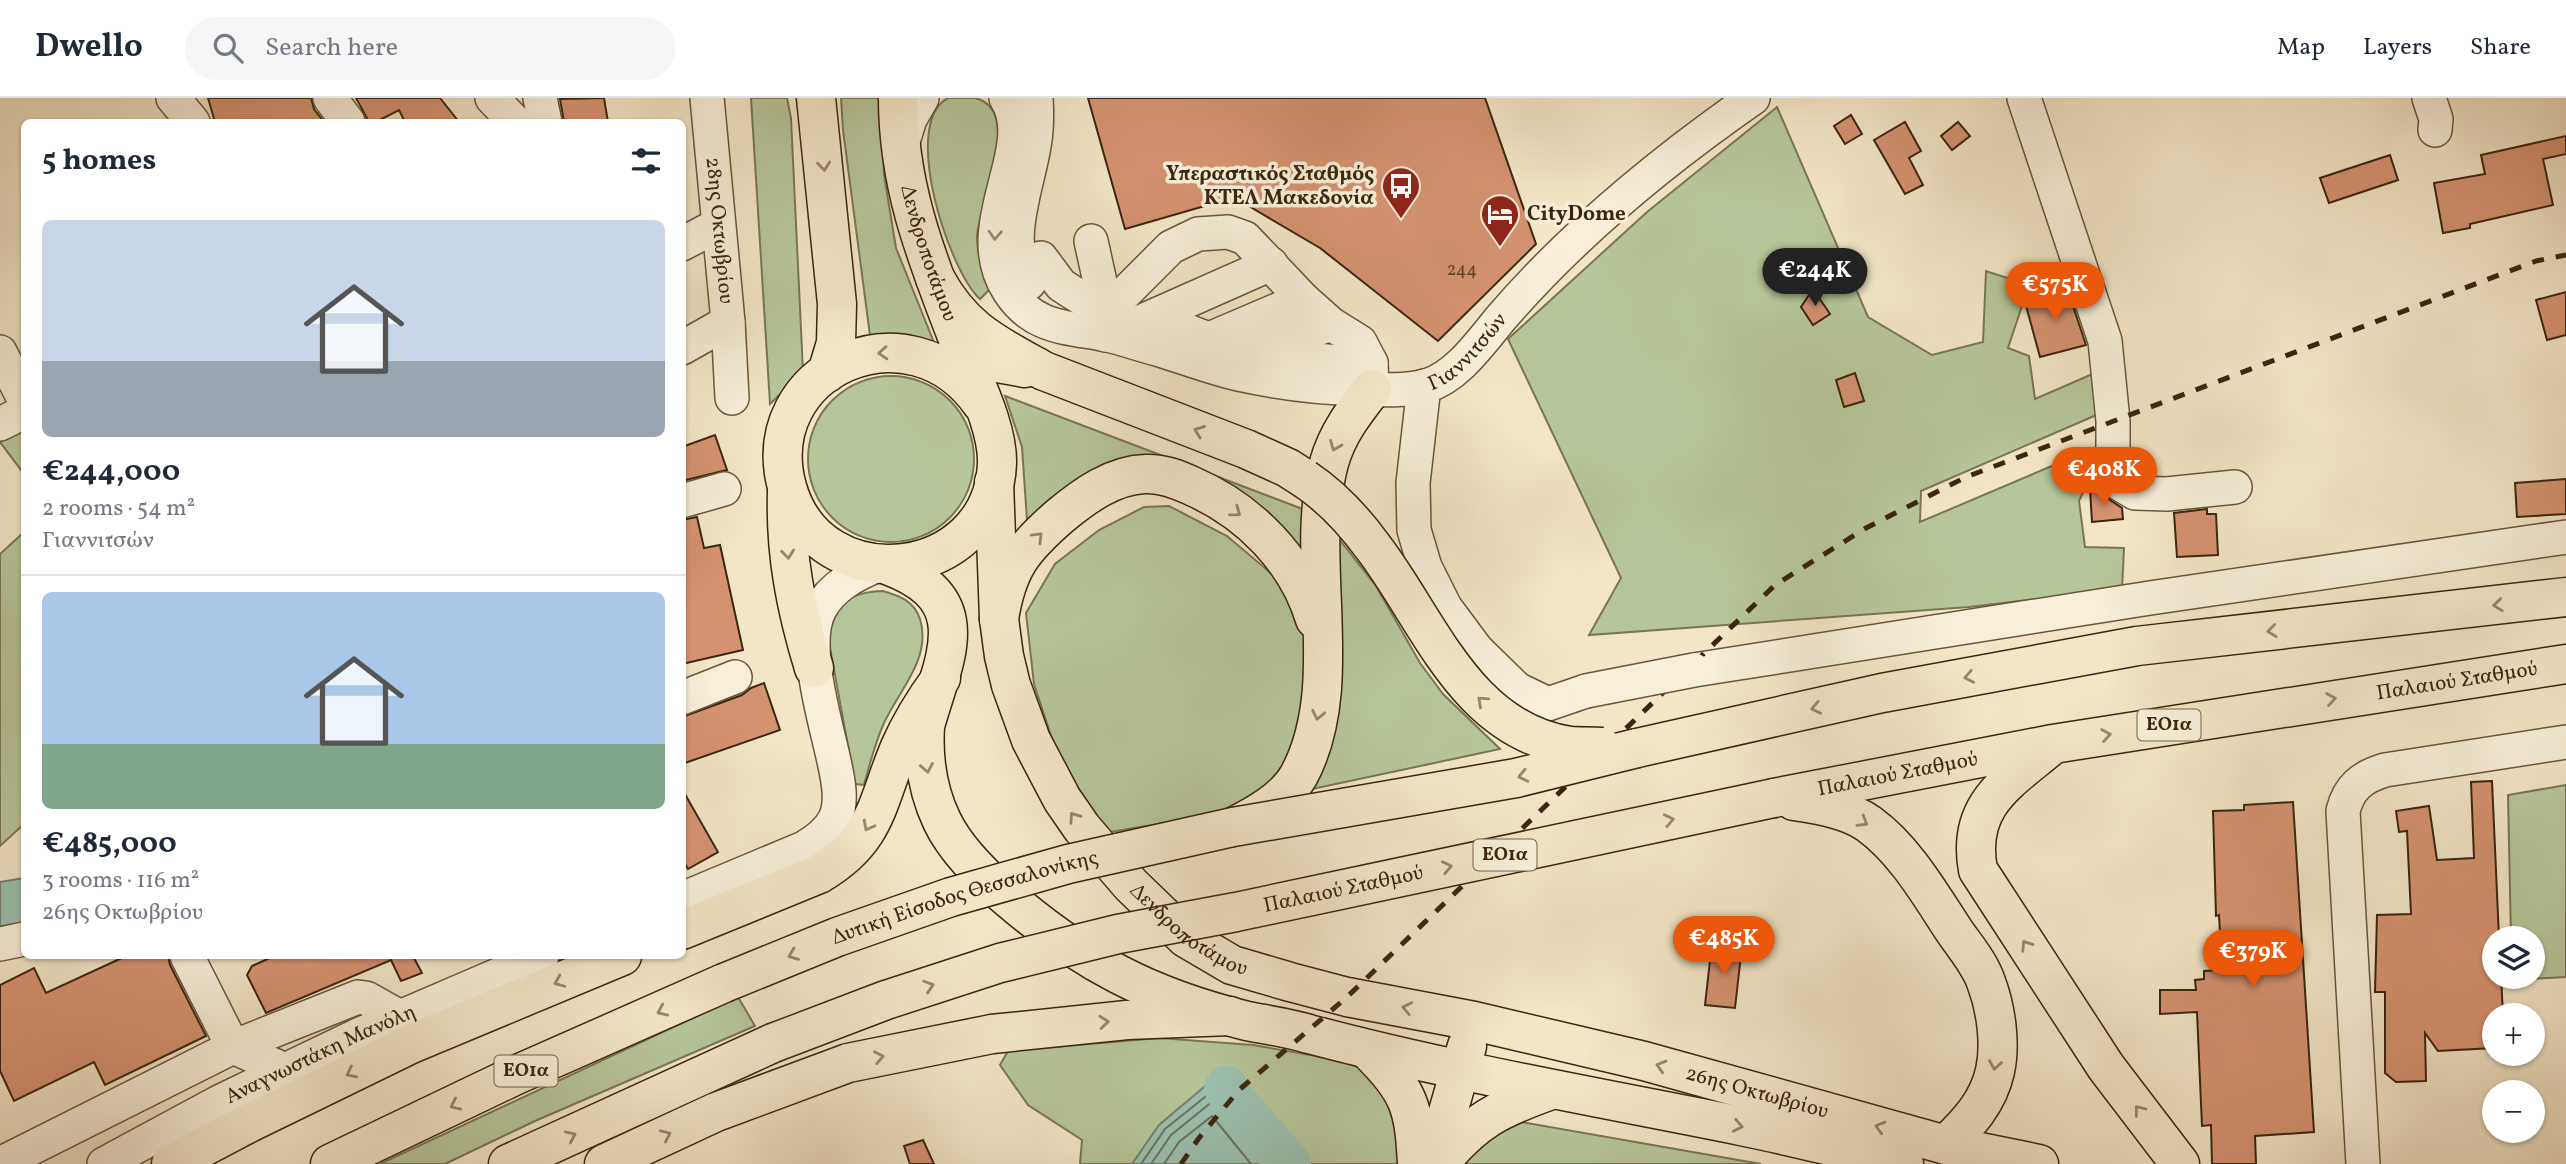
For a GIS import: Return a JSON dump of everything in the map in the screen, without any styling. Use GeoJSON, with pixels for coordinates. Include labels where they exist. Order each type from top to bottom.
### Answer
{"type":"FeatureCollection","features":[{"type":"Feature","properties":{"kind":"main road","name":"Δενδροποτάμου"},"geometry":{"type":"LineString","coordinates":[[816,98],[837,304],[836,343],[827,373]]}},
{"type":"Feature","properties":{"kind":"main road","name":"Δενδροποτάμου"},"geometry":{"type":"LineString","coordinates":[[905,100],[900,151],[911,206],[934,278],[949,360],[982,404],[991,422],[996,442],[994,482],[999,619],[1004,656],[1020,713],[1062,799],[1106,858],[1186,938],[1215,956],[1249,971],[1346,997],[1474,1021]]}},
{"type":"Feature","properties":{"kind":"main road"},"geometry":{"type":"LineString","coordinates":[[934,278],[947,300],[967,323],[994,343],[1044,371],[1246,449],[1289,468],[1305,479],[1333,501],[1374,548],[1452,667],[1485,704],[1514,725],[1544,739],[1570,746],[1636,748]]}},
{"type":"Feature","properties":{"kind":"main road","name":"Δενδροποτάμου"},"geometry":{"type":"LineString","coordinates":[[949,360],[912,354],[878,353],[851,359],[827,373],[803,397],[791,419],[784,453],[787,486],[799,515],[821,540],[848,557],[883,565],[923,560],[955,543],[980,516],[994,482]]}},
{"type":"Feature","properties":{"kind":"main road"},"geometry":{"type":"LineString","coordinates":[[949,360],[987,361],[1044,371]]}},
{"type":"Feature","properties":{"kind":"main road"},"geometry":{"type":"LineString","coordinates":[[1233,827],[1259,814],[1298,777],[1309,752],[1320,707],[1324,486],[1330,460],[1342,432],[1372,376]]}},
{"type":"Feature","properties":{"kind":"main road"},"geometry":{"type":"LineString","coordinates":[[999,619],[1003,591],[1012,569],[1024,551],[1046,528],[1109,483],[1138,475],[1159,475],[1210,495],[1247,520],[1272,543],[1292,569],[1306,594],[1322,647]]}},
{"type":"Feature","properties":{"kind":"main road"},"geometry":{"type":"LineString","coordinates":[[787,486],[786,527],[791,576],[801,625],[814,668]]}},
{"type":"Feature","properties":{"kind":"main road"},"geometry":{"type":"LineString","coordinates":[[883,565],[905,573],[922,584],[943,608],[950,641],[925,726],[926,768],[943,823],[965,855],[987,878],[1031,915],[1103,966],[1171,996],[1230,1016],[1461,1072]]}},
{"type":"Feature","properties":{"kind":"main road","name":"ΕΟ1α"},"geometry":{"type":"LineString","coordinates":[[1636,748],[1882,693],[2137,646],[2566,597]]}},
{"type":"Feature","properties":{"kind":"main road","name":"Παλαιού Σταθμού"},"geometry":{"type":"LineString","coordinates":[[508,1164],[773,1044],[886,1000],[1000,963],[1118,934],[1236,912],[1774,798],[2053,744],[2566,664]]}},
{"type":"Feature","properties":{"kind":"main road"},"geometry":{"type":"LineString","coordinates":[[686,928],[818,874],[853,850],[874,817],[913,719],[941,678]]}},
{"type":"Feature","properties":{"kind":"main road"},"geometry":{"type":"LineString","coordinates":[[2053,744],[1989,801],[1980,817],[1975,836],[1978,870],[2106,1067],[2180,1164]]}},
{"type":"Feature","properties":{"kind":"main road","name":"Δυτική Είσοδος Θεσσαλονίκης"},"geometry":{"type":"LineString","coordinates":[[330,1164],[528,1070],[724,983],[836,937],[951,897],[1068,864],[1233,827],[1516,778],[1636,748]]}},
{"type":"Feature","properties":{"kind":"main road"},"geometry":{"type":"LineString","coordinates":[[1774,798],[1824,806],[1850,814],[1869,824],[1891,844],[1922,883],[1985,979],[1995,1019],[1995,1070],[1987,1096],[1976,1115],[1946,1145]]}},
{"type":"Feature","properties":{"kind":"main road"},"geometry":{"type":"LineString","coordinates":[[171,1164],[411,1044],[615,959]]}},
{"type":"Feature","properties":{"kind":"main road"},"geometry":{"type":"LineString","coordinates":[[604,1164],[716,1112],[848,1063],[992,1034],[1127,1020],[1230,1016]]}},
{"type":"Feature","properties":{"kind":"main road"},"geometry":{"type":"LineString","coordinates":[[1433,1164],[1474,1021]]}},
{"type":"Feature","properties":{"kind":"main road","name":"26ης Οκτωβρίου"},"geometry":{"type":"LineString","coordinates":[[1474,1021],[1644,1061],[1946,1145],[2039,1164]]}},
{"type":"Feature","properties":{"kind":"main road"},"geometry":{"type":"LineString","coordinates":[[1368,1050],[1392,1075],[1408,1098],[1415,1131],[1417,1164]]}},
{"type":"Feature","properties":{"kind":"main road","name":"26ης Οκτωβρίου"},"geometry":{"type":"LineString","coordinates":[[1461,1072],[1744,1127],[1903,1164]]}},
{"type":"Feature","properties":{"kind":"main road"},"geometry":{"type":"LineString","coordinates":[[1439,1164],[1460,1138],[1478,1123],[1518,1102],[1551,1090]]}},
{"type":"Feature","properties":{"kind":"street"},"geometry":{"type":"LineString","coordinates":[[173,98],[190,119]]}},
{"type":"Feature","properties":{"kind":"street"},"geometry":{"type":"LineString","coordinates":[[330,98],[346,119]]}},
{"type":"Feature","properties":{"kind":"street"},"geometry":{"type":"LineString","coordinates":[[492,98],[512,119]]}},
{"type":"Feature","properties":{"kind":"street"},"geometry":{"type":"LineString","coordinates":[[540,98],[544,119]]}},
{"type":"Feature","properties":{"kind":"street","name":"28ης Οκτωβρίου"},"geometry":{"type":"LineString","coordinates":[[707,98],[728,322],[732,398]]}},
{"type":"Feature","properties":{"kind":"street","name":"Γιαννιτσών"},"geometry":{"type":"LineString","coordinates":[[1006,98],[1013,111],[1015,138],[998,210],[994,241],[1004,284],[1022,307],[1055,327],[1101,321]]}},
{"type":"Feature","properties":{"kind":"street","name":"Γιαννιτσών"},"geometry":{"type":"LineString","coordinates":[[1036,98],[1036,138],[1017,244],[1027,281],[1067,317],[1101,321],[1235,373],[1266,380],[1314,386],[1372,376],[1424,387],[1457,366],[1548,266],[1603,215],[1679,152],[1753,98]]}},
{"type":"Feature","properties":{"kind":"street"},"geometry":{"type":"LineString","coordinates":[[2024,98],[2105,341],[2112,396],[2113,470],[2120,484],[2135,493],[2167,494],[2235,487]]}},
{"type":"Feature","properties":{"kind":"street"},"geometry":{"type":"LineString","coordinates":[[2430,98],[2436,120],[2434,131]]}},
{"type":"Feature","properties":{"kind":"street"},"geometry":{"type":"LineString","coordinates":[[686,242],[719,225]]}},
{"type":"Feature","properties":{"kind":"street"},"geometry":{"type":"LineString","coordinates":[[1101,321],[1126,291],[1245,238],[1331,324],[1360,342],[1372,376]]}},
{"type":"Feature","properties":{"kind":"street"},"geometry":{"type":"LineString","coordinates":[[1091,241],[1100,282],[1101,321]]}},
{"type":"Feature","properties":{"kind":"street"},"geometry":{"type":"LineString","coordinates":[[1041,258],[1061,285],[1101,321],[1165,321],[1286,280]]}},
{"type":"Feature","properties":{"kind":"street"},"geometry":{"type":"LineString","coordinates":[[1207,340],[1286,280]]}},
{"type":"Feature","properties":{"kind":"street"},"geometry":{"type":"LineString","coordinates":[[1165,321],[1207,340],[1252,353],[1301,360],[1372,376]]}},
{"type":"Feature","properties":{"kind":"street"},"geometry":{"type":"LineString","coordinates":[[686,346],[728,322]]}},
{"type":"Feature","properties":{"kind":"street"},"geometry":{"type":"LineString","coordinates":[[1252,353],[1331,324]]}},
{"type":"Feature","properties":{"kind":"street"},"geometry":{"type":"LineString","coordinates":[[0,352],[21,393]]}},
{"type":"Feature","properties":{"kind":"street"},"geometry":{"type":"LineString","coordinates":[[1424,387],[1413,483],[1414,530],[1425,567],[1445,607],[1477,650],[1517,690],[1548,705],[1586,691],[1694,670],[2164,596],[2566,537]]}},
{"type":"Feature","properties":{"kind":"street"},"geometry":{"type":"LineString","coordinates":[[0,424],[21,414]]}},
{"type":"Feature","properties":{"kind":"street"},"geometry":{"type":"LineString","coordinates":[[686,499],[724,489]]}},
{"type":"Feature","properties":{"kind":"street"},"geometry":{"type":"LineString","coordinates":[[686,897],[804,848],[834,822],[839,803],[838,781],[814,668],[814,631],[822,606],[847,580],[883,565]]}},
{"type":"Feature","properties":{"kind":"street"},"geometry":{"type":"LineString","coordinates":[[686,696],[735,677]]}},
{"type":"Feature","properties":{"kind":"street"},"geometry":{"type":"LineString","coordinates":[[2363,1164],[2343,811],[2346,798],[2354,786],[2368,775],[2385,770],[2566,742]]}},
{"type":"Feature","properties":{"kind":"street"},"geometry":{"type":"LineString","coordinates":[[0,944],[21,940]]}},
{"type":"Feature","properties":{"kind":"street"},"geometry":{"type":"LineString","coordinates":[[189,959],[233,1047],[285,1070]]}},
{"type":"Feature","properties":{"kind":"street","name":"Αναγνωστάκη Μανόλη"},"geometry":{"type":"LineString","coordinates":[[104,1164],[285,1070],[535,959]]}},
{"type":"Feature","properties":{"kind":"street"},"geometry":{"type":"LineString","coordinates":[[5,1156],[233,1047],[358,997],[366,998],[400,1017]]}},
{"type":"Feature","properties":{"kind":"shaded area"},"geometry":{"type":"Polygon","coordinates":[[[751,98],[787,98],[791,118],[803,372],[770,404],[751,98]]]}},
{"type":"Feature","properties":{"kind":"shaded area"},"geometry":{"type":"Polygon","coordinates":[[[841,98],[881,98],[884,175],[896,248],[935,345],[871,343],[841,98]]]}},
{"type":"Feature","properties":{"kind":"shaded area"},"geometry":{"type":"Polygon","coordinates":[[[948,98],[975,98],[989,106],[997,120],[995,160],[977,237],[981,264],[990,289],[980,299],[955,259],[934,197],[928,136],[934,113],[948,98]]]}},
{"type":"Feature","properties":{"kind":"shaded area"},"geometry":{"type":"Polygon","coordinates":[[[1777,107],[1868,317],[1932,355],[1983,342],[1986,271],[2029,285],[2008,348],[2029,356],[2035,399],[2097,372],[2101,413],[1921,491],[1920,522],[2106,443],[2079,501],[2085,547],[2124,548],[2122,589],[1969,607],[1589,635],[1621,578],[1508,339],[1647,212],[1777,107]]]}},
{"type":"Feature","properties":{"kind":"shaded area"},"geometry":{"type":"Polygon","coordinates":[[[891,376],[923,382],[950,400],[968,427],[974,459],[968,491],[950,518],[923,536],[891,542],[859,536],[832,518],[814,491],[808,459],[814,427],[832,400],[859,382],[891,376]]]}},
{"type":"Feature","properties":{"kind":"shaded area"},"geometry":{"type":"Polygon","coordinates":[[[1005,396],[1300,508],[1339,539],[1376,586],[1420,663],[1443,694],[1500,749],[1261,800],[1231,812],[1104,833],[1055,748],[1034,684],[1026,613],[1055,564],[1099,530],[1144,507],[1169,506],[1227,536],[1285,585],[1312,571],[1166,467],[1028,535],[1022,447],[1005,396]]]}},
{"type":"Feature","properties":{"kind":"shaded area"},"geometry":{"type":"Polygon","coordinates":[[[21,432],[21,470],[0,442],[21,432]]]}},
{"type":"Feature","properties":{"kind":"shaded area"},"geometry":{"type":"Polygon","coordinates":[[[21,535],[21,827],[0,846],[0,554],[21,535]]]}},
{"type":"Feature","properties":{"kind":"shaded area"},"geometry":{"type":"Polygon","coordinates":[[[883,591],[901,597],[914,608],[923,633],[922,647],[912,673],[881,731],[864,785],[855,784],[828,637],[835,616],[845,602],[860,594],[883,591]]]}},
{"type":"Feature","properties":{"kind":"shaded area"},"geometry":{"type":"Polygon","coordinates":[[[2566,785],[2566,977],[2545,978],[2545,926],[2511,926],[2508,795],[2566,785]]]}},
{"type":"Feature","properties":{"kind":"shaded area"},"geometry":{"type":"Polygon","coordinates":[[[738,997],[755,1026],[535,1121],[445,1164],[380,1164],[738,997]]]}},
{"type":"Feature","properties":{"kind":"shaded area"},"geometry":{"type":"Polygon","coordinates":[[[1159,1038],[1253,1045],[1339,1060],[1362,1068],[1385,1083],[1404,1164],[1080,1164],[1082,1140],[1028,1105],[1000,1065],[1008,1051],[1159,1038]]]}},
{"type":"Feature","properties":{"kind":"shaded area"},"geometry":{"type":"Polygon","coordinates":[[[1516,1121],[1761,1164],[1450,1164],[1516,1121]]]}},
{"type":"Feature","properties":{"kind":"water"},"geometry":{"type":"Polygon","coordinates":[[[21,878],[21,926],[0,929],[0,882],[21,878]]]}},
{"type":"Feature","properties":{"kind":"water"},"geometry":{"type":"Polygon","coordinates":[[[1216,1077],[1284,1164],[1132,1164],[1159,1125],[1216,1077]]]}},
{"type":"Feature","properties":{"kind":"building"},"geometry":{"type":"Polygon","coordinates":[[[208,98],[311,98],[314,109],[322,119],[214,119],[208,98]]]}},
{"type":"Feature","properties":{"kind":"building"},"geometry":{"type":"Polygon","coordinates":[[[356,98],[440,98],[457,119],[404,119],[399,110],[382,119],[367,119],[356,98]]]}},
{"type":"Feature","properties":{"kind":"building"},"geometry":{"type":"Polygon","coordinates":[[[604,98],[608,119],[563,119],[560,99],[604,98]]]}},
{"type":"Feature","properties":{"kind":"building","name":"Υπεραστικός Σταθμός ΚΤΕΛ Μακεδονία"},"geometry":{"type":"Polygon","coordinates":[[[1088,98],[1485,98],[1536,244],[1438,341],[1320,248],[1247,205],[1222,201],[1125,229],[1088,98]]]}},
{"type":"Feature","properties":{"kind":"building"},"geometry":{"type":"Polygon","coordinates":[[[1851,115],[1862,134],[1845,144],[1834,126],[1851,115]]]}},
{"type":"Feature","properties":{"kind":"building"},"geometry":{"type":"Polygon","coordinates":[[[1905,122],[1921,151],[1909,158],[1923,185],[1905,194],[1874,140],[1905,122]]]}},
{"type":"Feature","properties":{"kind":"building"},"geometry":{"type":"Polygon","coordinates":[[[1958,122],[1970,136],[1952,150],[1941,136],[1958,122]]]}},
{"type":"Feature","properties":{"kind":"building"},"geometry":{"type":"Polygon","coordinates":[[[2566,136],[2566,154],[2543,159],[2553,205],[2443,233],[2434,183],[2485,174],[2481,155],[2566,136]]]}},
{"type":"Feature","properties":{"kind":"building"},"geometry":{"type":"Polygon","coordinates":[[[2390,155],[2398,180],[2329,203],[2320,178],[2390,155]]]}},
{"type":"Feature","properties":{"kind":"building"},"geometry":{"type":"Polygon","coordinates":[[[2066,285],[2086,345],[2040,357],[2025,302],[2038,299],[2036,293],[2066,285]]]}},
{"type":"Feature","properties":{"kind":"building"},"geometry":{"type":"Polygon","coordinates":[[[1813,289],[1830,314],[1813,325],[1801,307],[1813,289]]]}},
{"type":"Feature","properties":{"kind":"building"},"geometry":{"type":"Polygon","coordinates":[[[2566,292],[2566,335],[2547,340],[2536,300],[2566,292]]]}},
{"type":"Feature","properties":{"kind":"building"},"geometry":{"type":"Polygon","coordinates":[[[1855,373],[1864,401],[1844,407],[1836,380],[1855,373]]]}},
{"type":"Feature","properties":{"kind":"building"},"geometry":{"type":"Polygon","coordinates":[[[715,435],[727,470],[686,480],[686,446],[715,435]]]}},
{"type":"Feature","properties":{"kind":"building"},"geometry":{"type":"Polygon","coordinates":[[[2566,479],[2566,514],[2517,517],[2515,483],[2566,479]]]}},
{"type":"Feature","properties":{"kind":"building"},"geometry":{"type":"Polygon","coordinates":[[[2100,488],[2110,500],[2122,508],[2123,519],[2092,522],[2090,489],[2100,488]]]}},
{"type":"Feature","properties":{"kind":"building"},"geometry":{"type":"Polygon","coordinates":[[[2207,509],[2207,514],[2216,514],[2218,555],[2177,557],[2174,513],[2207,509]]]}},
{"type":"Feature","properties":{"kind":"building"},"geometry":{"type":"Polygon","coordinates":[[[697,517],[704,548],[720,545],[743,650],[686,663],[686,519],[697,517]]]}},
{"type":"Feature","properties":{"kind":"building"},"geometry":{"type":"Polygon","coordinates":[[[764,683],[780,730],[686,763],[686,716],[742,695],[764,683]]]}},
{"type":"Feature","properties":{"kind":"building"},"geometry":{"type":"Polygon","coordinates":[[[2492,781],[2498,926],[2482,926],[2482,989],[2502,989],[2502,1003],[2482,1003],[2482,1049],[2438,1051],[2425,1033],[2426,1081],[2396,1082],[2385,1073],[2385,992],[2375,992],[2377,915],[2411,914],[2407,831],[2399,832],[2396,811],[2429,806],[2437,860],[2474,858],[2471,782],[2492,781]]]}},
{"type":"Feature","properties":{"kind":"building"},"geometry":{"type":"Polygon","coordinates":[[[686,796],[718,852],[688,869],[686,866],[686,796]]]}},
{"type":"Feature","properties":{"kind":"building"},"geometry":{"type":"Polygon","coordinates":[[[2293,802],[2314,1132],[2255,1136],[2256,1164],[2212,1164],[2211,1125],[2202,1126],[2197,1012],[2160,1014],[2160,990],[2196,990],[2195,980],[2204,979],[2204,971],[2222,970],[2219,915],[2216,916],[2213,811],[2244,810],[2244,805],[2293,802]]]}},
{"type":"Feature","properties":{"kind":"building"},"geometry":{"type":"Polygon","coordinates":[[[1712,943],[1742,946],[1735,1008],[1705,1005],[1712,943]]]}},
{"type":"Feature","properties":{"kind":"building"},"geometry":{"type":"Polygon","coordinates":[[[120,959],[169,959],[206,1036],[105,1085],[94,1062],[14,1101],[0,1071],[0,985],[34,968],[46,993],[120,959]]]}},
{"type":"Feature","properties":{"kind":"building"},"geometry":{"type":"Polygon","coordinates":[[[267,959],[415,959],[422,973],[401,981],[391,960],[266,1013],[247,975],[252,966],[267,959]]]}},
{"type":"Feature","properties":{"kind":"building"},"geometry":{"type":"Polygon","coordinates":[[[923,1140],[934,1164],[910,1164],[904,1146],[923,1140]]]}},
{"type":"Feature","properties":{"kind":"waterway"},"geometry":{"type":"LineString","coordinates":[[1226,1088],[1231,1098],[1289,1164]]}},
{"type":"Feature","properties":{"kind":"railway"},"geometry":{"type":"LineString","coordinates":[[1181,1164],[1239,1090],[1347,997],[1775,585],[1866,528],[1966,477],[2536,261],[2566,255]]}},
{"type":"Feature","properties":{"kind":"place","name":"Υπεραστικός Σταθμός ΚΤΕΛ Μακεδονία"},"geometry":{"type":"Point","coordinates":[1401,220]}},
{"type":"Feature","properties":{"kind":"place","name":"CityDome"},"geometry":{"type":"Point","coordinates":[1500,248]}}]}
